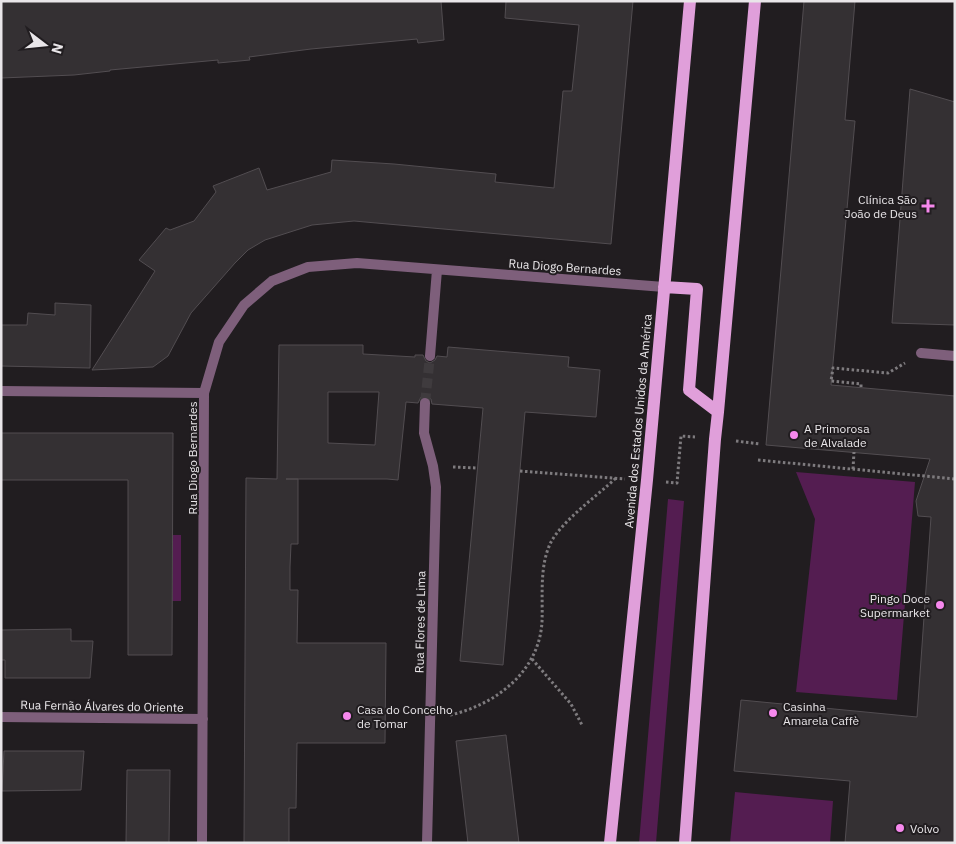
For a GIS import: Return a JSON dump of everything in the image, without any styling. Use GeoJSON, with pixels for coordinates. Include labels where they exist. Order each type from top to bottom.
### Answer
{"type":"FeatureCollection","features":[{"type":"Feature","properties":{"kind":"main road","name":"Avenida dos Estados Unidos da América"},"geometry":{"type":"LineString","coordinates":[[610,843],[647,480],[690,1]]}},
{"type":"Feature","properties":{"kind":"main road"},"geometry":{"type":"LineString","coordinates":[[684,843],[714,439],[755,1]]}},
{"type":"Feature","properties":{"kind":"main road"},"geometry":{"type":"LineString","coordinates":[[664,287],[697,289],[689,390],[718,412]]}},
{"type":"Feature","properties":{"kind":"street","name":"Rua Diogo Bernardes"},"geometry":{"type":"LineString","coordinates":[[202,843],[204,393],[219,342],[244,305],[272,280],[308,267],[357,263],[664,287]]}},
{"type":"Feature","properties":{"kind":"street"},"geometry":{"type":"LineString","coordinates":[[430,356],[437,270]]}},
{"type":"Feature","properties":{"kind":"street"},"geometry":{"type":"LineString","coordinates":[[920,353],[955,356]]}},
{"type":"Feature","properties":{"kind":"street"},"geometry":{"type":"LineString","coordinates":[[1,391],[204,393]]}},
{"type":"Feature","properties":{"kind":"street","name":"Rua Flores de Lima"},"geometry":{"type":"LineString","coordinates":[[425,403],[424,433],[434,466],[436,487],[427,843]]}},
{"type":"Feature","properties":{"kind":"street","name":"Rua Fernão Álvares do Oriente"},"geometry":{"type":"LineString","coordinates":[[1,717],[203,719]]}},
{"type":"Feature","properties":{"kind":"path"},"geometry":{"type":"LineString","coordinates":[[861,387],[861,384],[832,381],[833,368],[888,373],[920,353]]}},
{"type":"Feature","properties":{"kind":"path"},"geometry":{"type":"LineString","coordinates":[[853,469],[854,452]]}},
{"type":"Feature","properties":{"kind":"path"},"geometry":{"type":"LineString","coordinates":[[758,460],[955,479]]}},
{"type":"Feature","properties":{"kind":"path"},"geometry":{"type":"LineString","coordinates":[[430,720],[468,711],[506,689],[522,673],[532,659],[539,642],[542,624],[543,579],[546,554],[563,527],[616,478]]}},
{"type":"Feature","properties":{"kind":"path"},"geometry":{"type":"LineString","coordinates":[[532,659],[571,704],[582,725]]}},
{"type":"Feature","properties":{"kind":"shaded area"},"geometry":{"type":"Polygon","coordinates":[[[796,472],[915,482],[897,700],[796,692],[815,519],[796,472]]]}},
{"type":"Feature","properties":{"kind":"shaded area"},"geometry":{"type":"Polygon","coordinates":[[[668,499],[684,501],[656,843],[639,843],[668,499]]]}},
{"type":"Feature","properties":{"kind":"shaded area"},"geometry":{"type":"Polygon","coordinates":[[[173,535],[181,535],[181,601],[172,601],[173,535]]]}},
{"type":"Feature","properties":{"kind":"shaded area"},"geometry":{"type":"Polygon","coordinates":[[[735,792],[833,801],[830,843],[730,843],[735,792]]]}},
{"type":"Feature","properties":{"kind":"building"},"geometry":{"type":"Polygon","coordinates":[[[441,1],[444,40],[418,43],[417,39],[311,49],[249,57],[250,60],[218,63],[218,60],[74,75],[1,78],[1,2],[441,1]]]}},
{"type":"Feature","properties":{"kind":"building"},"geometry":{"type":"Polygon","coordinates":[[[506,1],[633,1],[611,244],[354,221],[312,225],[265,240],[248,250],[191,313],[168,356],[153,367],[92,370],[155,271],[139,260],[166,228],[170,230],[194,221],[216,192],[213,186],[259,168],[267,190],[331,172],[332,160],[496,174],[495,182],[554,188],[563,91],[572,91],[579,25],[505,18],[506,1]]]}},
{"type":"Feature","properties":{"kind":"building"},"geometry":{"type":"Polygon","coordinates":[[[804,1],[855,1],[845,120],[855,121],[831,385],[955,396],[955,843],[845,843],[850,781],[734,771],[741,700],[917,717],[931,517],[918,516],[916,501],[930,459],[766,445],[804,1]]]}},
{"type":"Feature","properties":{"kind":"building","name":"Clínica São João de Deus"},"geometry":{"type":"Polygon","coordinates":[[[910,89],[955,102],[955,325],[892,323],[910,89]]]}},
{"type":"Feature","properties":{"kind":"building"},"geometry":{"type":"Polygon","coordinates":[[[55,303],[91,305],[90,368],[1,366],[1,325],[27,325],[28,313],[55,315],[55,303]]]}},
{"type":"Feature","properties":{"kind":"building"},"geometry":{"type":"Polygon","coordinates":[[[279,345],[363,345],[363,354],[415,357],[415,355],[423,355],[426,361],[430,363],[437,356],[447,357],[448,347],[569,357],[568,367],[600,370],[596,417],[525,412],[503,665],[460,661],[483,408],[432,404],[431,399],[426,396],[421,397],[418,403],[406,402],[398,480],[298,479],[298,544],[291,544],[290,567],[290,590],[298,590],[297,643],[386,643],[385,743],[297,743],[296,808],[289,808],[289,843],[244,843],[246,478],[277,479],[279,345]],[[328,392],[328,443],[375,445],[379,392],[328,392]]]}},
{"type":"Feature","properties":{"kind":"building"},"geometry":{"type":"Polygon","coordinates":[[[1,433],[173,433],[172,655],[128,655],[128,480],[1,480],[1,433]]]}},
{"type":"Feature","properties":{"kind":"building"},"geometry":{"type":"Polygon","coordinates":[[[71,629],[71,641],[93,641],[90,678],[5,678],[5,660],[1,660],[1,630],[71,629]]]}},
{"type":"Feature","properties":{"kind":"building"},"geometry":{"type":"Polygon","coordinates":[[[506,735],[519,843],[468,843],[456,741],[506,735]]]}},
{"type":"Feature","properties":{"kind":"building"},"geometry":{"type":"Polygon","coordinates":[[[4,751],[84,751],[81,790],[2,791],[4,751]]]}},
{"type":"Feature","properties":{"kind":"building"},"geometry":{"type":"Polygon","coordinates":[[[127,770],[170,770],[169,843],[126,843],[127,770]]]}},
{"type":"Feature","properties":{"kind":"tunnel"},"geometry":{"type":"LineString","coordinates":[[425,403],[430,356]]}},
{"type":"Feature","properties":{"kind":"place","name":"Clínica São João de Deus"},"geometry":{"type":"Point","coordinates":[928,206]}},
{"type":"Feature","properties":{"kind":"place","name":"A Primorosa de Alvalade"},"geometry":{"type":"Point","coordinates":[794,435]}},
{"type":"Feature","properties":{"kind":"place","name":"Pingo Doce Supermarket"},"geometry":{"type":"Point","coordinates":[940,605]}},
{"type":"Feature","properties":{"kind":"place","name":"Casinha Amarela Caffè"},"geometry":{"type":"Point","coordinates":[773,713]}},
{"type":"Feature","properties":{"kind":"place","name":"Casa do Concelho de Tomar"},"geometry":{"type":"Point","coordinates":[347,716]}},
{"type":"Feature","properties":{"kind":"place","name":"Volvo"},"geometry":{"type":"Point","coordinates":[900,828]}}]}
